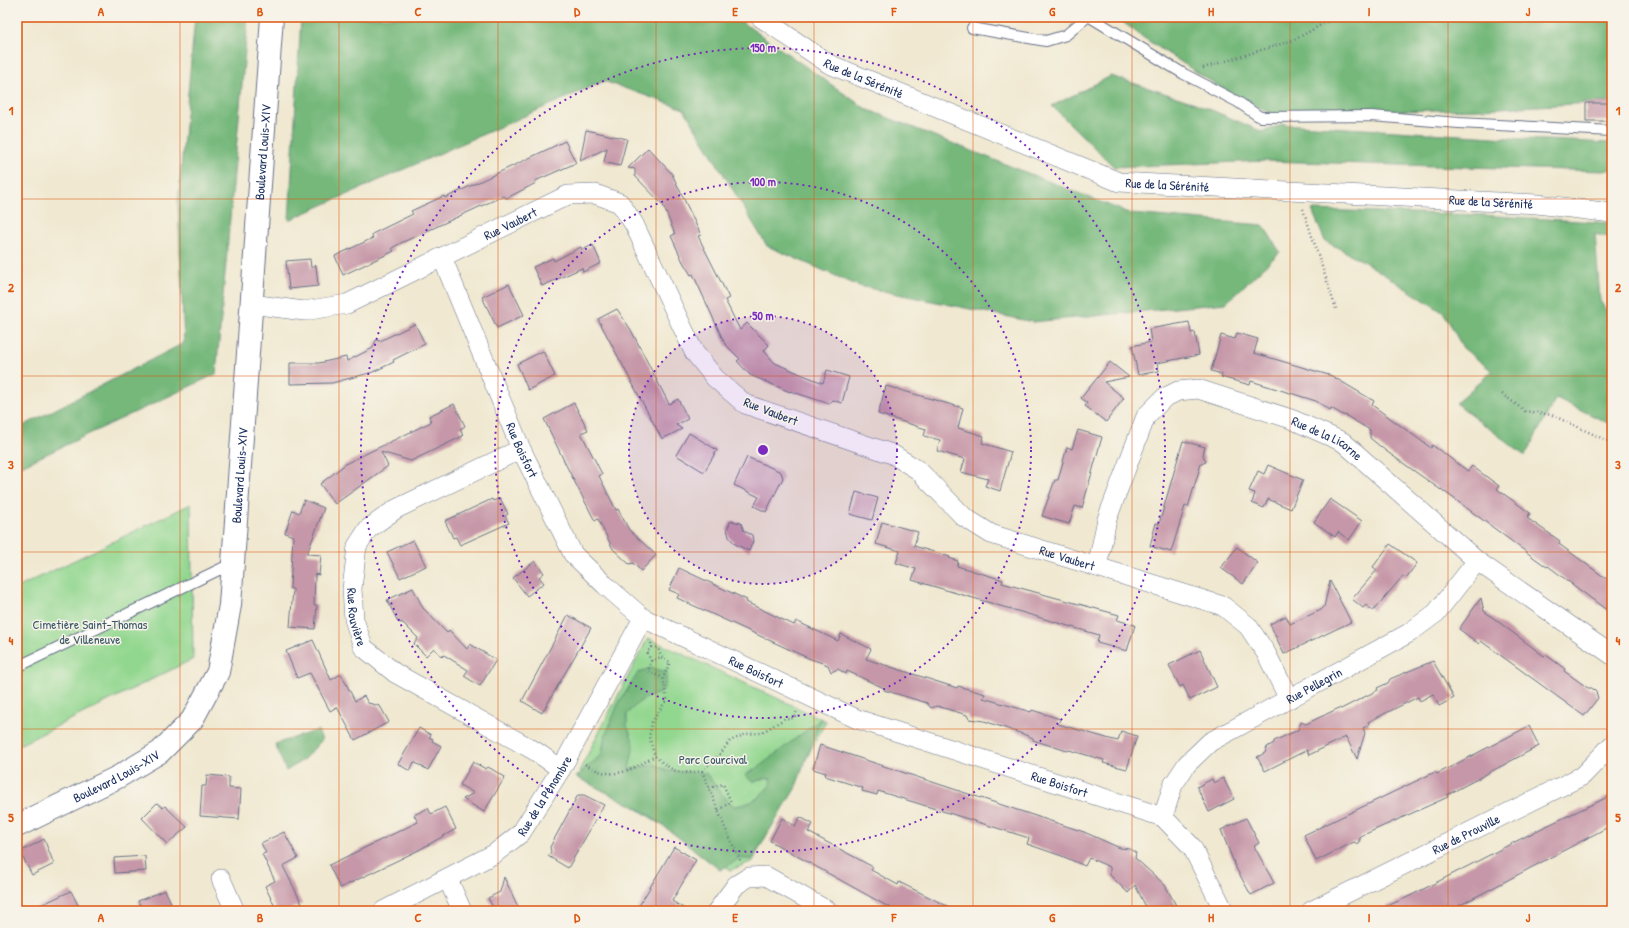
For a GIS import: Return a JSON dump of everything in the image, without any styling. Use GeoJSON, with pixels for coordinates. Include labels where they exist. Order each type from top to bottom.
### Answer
{"type":"FeatureCollection","features":[{"type":"Feature","properties":{"kind":"main road","name":"Boulevard Louis-XIV"},"geometry":{"type":"LineString","coordinates":[[17,826],[118,777],[154,755],[192,720],[218,672],[230,605],[272,17]]}},
{"type":"Feature","properties":{"kind":"street","name":"Rue de la Sérénité"},"geometry":{"type":"LineString","coordinates":[[760,17],[829,64],[1119,182],[1537,204],[1612,213]]}},
{"type":"Feature","properties":{"kind":"street","name":"Rue Vaubert"},"geometry":{"type":"LineString","coordinates":[[251,304],[304,311],[347,304],[568,195],[594,194],[620,203],[634,224],[694,352],[715,378],[745,404],[892,454],[918,470],[964,517],[991,534],[1223,606],[1248,626],[1266,653],[1289,699]]}},
{"type":"Feature","properties":{"kind":"street","name":"Rue Boisfort"},"geometry":{"type":"LineString","coordinates":[[442,257],[521,449],[573,554],[604,585],[643,618],[857,719],[1163,817],[1192,847],[1224,911]]}},
{"type":"Feature","properties":{"kind":"street","name":"Rue de la Licorne"},"geometry":{"type":"LineString","coordinates":[[1097,567],[1107,518],[1146,416],[1164,398],[1178,391],[1198,389],[1291,419],[1343,442],[1477,561],[1612,655]]}},
{"type":"Feature","properties":{"kind":"street","name":"Rue Rouvière"},"geometry":{"type":"LineString","coordinates":[[521,449],[396,509],[368,529],[357,546],[352,589],[354,619],[363,646],[395,672],[535,751],[565,761]]}},
{"type":"Feature","properties":{"kind":"street","name":"Rue Pellegrin"},"geometry":{"type":"LineString","coordinates":[[1163,817],[1173,784],[1187,764],[1210,742],[1409,632],[1436,613],[1477,561]]}},
{"type":"Feature","properties":{"kind":"street","name":"Rue de la Pénombre"},"geometry":{"type":"LineString","coordinates":[[383,911],[448,879],[494,854],[521,833],[565,761],[643,618]]}},
{"type":"Feature","properties":{"kind":"street","name":"Rue de Prouville"},"geometry":{"type":"LineString","coordinates":[[1312,911],[1582,776],[1612,745]]}},
{"type":"Feature","properties":{"kind":"street"},"geometry":{"type":"LineString","coordinates":[[718,911],[736,885],[748,876],[766,876],[828,911]]}},
{"type":"Feature","properties":{"kind":"street"},"geometry":{"type":"LineString","coordinates":[[221,879],[235,911]]}},
{"type":"Feature","properties":{"kind":"street"},"geometry":{"type":"LineString","coordinates":[[448,879],[462,911]]}},
{"type":"Feature","properties":{"kind":"lane"},"geometry":{"type":"LineString","coordinates":[[972,28],[1046,41],[1066,35],[1087,17]]}},
{"type":"Feature","properties":{"kind":"lane"},"geometry":{"type":"LineString","coordinates":[[1090,17],[1184,74],[1238,102],[1260,117],[1371,116],[1459,123],[1612,131]]}},
{"type":"Feature","properties":{"kind":"lane"},"geometry":{"type":"LineString","coordinates":[[17,667],[233,562]]}},
{"type":"Feature","properties":{"kind":"path"},"geometry":{"type":"LineString","coordinates":[[1184,74],[1294,40],[1335,17]]}},
{"type":"Feature","properties":{"kind":"path"},"geometry":{"type":"LineString","coordinates":[[1297,192],[1336,309]]}},
{"type":"Feature","properties":{"kind":"path"},"geometry":{"type":"LineString","coordinates":[[1502,394],[1526,411],[1552,415],[1612,443]]}},
{"type":"Feature","properties":{"kind":"path"},"geometry":{"type":"LineString","coordinates":[[643,618],[652,647]]}},
{"type":"Feature","properties":{"kind":"path"},"geometry":{"type":"LineString","coordinates":[[652,647],[658,648],[661,657],[670,662],[663,678],[667,699],[652,722],[649,737],[656,756],[674,770],[686,774],[702,770],[720,754],[730,741],[746,734],[761,733],[784,719],[794,718],[805,694]]}},
{"type":"Feature","properties":{"kind":"path"},"geometry":{"type":"LineString","coordinates":[[652,647],[647,652],[651,661],[648,670],[663,678]]}},
{"type":"Feature","properties":{"kind":"path"},"geometry":{"type":"LineString","coordinates":[[651,661],[661,657]]}},
{"type":"Feature","properties":{"kind":"path"},"geometry":{"type":"LineString","coordinates":[[565,761],[596,771],[618,774],[656,756]]}},
{"type":"Feature","properties":{"kind":"path"},"geometry":{"type":"LineString","coordinates":[[702,770],[718,810],[748,876]]}},
{"type":"Feature","properties":{"kind":"path"},"geometry":{"type":"LineString","coordinates":[[709,788],[723,784],[731,802],[718,810]]}},
{"type":"Feature","properties":{"kind":"green space"},"geometry":{"type":"Polygon","coordinates":[[[195,17],[248,17],[216,374],[17,468],[17,429],[184,343],[178,202],[195,17]]]}},
{"type":"Feature","properties":{"kind":"green space"},"geometry":{"type":"Polygon","coordinates":[[[301,17],[735,17],[866,109],[1131,214],[1263,225],[1280,252],[1226,303],[1033,322],[859,286],[767,246],[684,109],[604,81],[289,220],[301,17]]]}},
{"type":"Feature","properties":{"kind":"green space"},"geometry":{"type":"Polygon","coordinates":[[[1116,17],[1612,17],[1612,102],[1481,109],[1272,114],[1218,86],[1144,38],[1116,17]]]}},
{"type":"Feature","properties":{"kind":"green space"},"geometry":{"type":"Polygon","coordinates":[[[1111,76],[1195,103],[1263,132],[1282,124],[1612,143],[1612,169],[1604,171],[1265,161],[1114,167],[1052,106],[1111,76]]]}},
{"type":"Feature","properties":{"kind":"green space"},"geometry":{"type":"Polygon","coordinates":[[[1312,210],[1481,215],[1612,223],[1612,238],[1595,234],[1600,301],[1612,319],[1612,425],[1556,398],[1525,456],[1456,403],[1492,371],[1463,348],[1444,313],[1363,261],[1325,241],[1312,210]]]}},
{"type":"Feature","properties":{"kind":"green space","name":"Cimetière Saint-Thomas de Villeneuve"},"geometry":{"type":"Polygon","coordinates":[[[191,504],[193,659],[17,746],[17,588],[191,504]]]}},
{"type":"Feature","properties":{"kind":"green space","name":"Parc Courcival"},"geometry":{"type":"Polygon","coordinates":[[[648,638],[826,721],[753,861],[731,870],[579,771],[648,638]]]}},
{"type":"Feature","properties":{"kind":"green space"},"geometry":{"type":"Polygon","coordinates":[[[650,668],[667,672],[665,686],[660,692],[635,705],[627,714],[627,725],[634,744],[629,770],[655,764],[668,771],[706,773],[720,792],[734,806],[746,804],[755,800],[771,784],[771,779],[766,778],[753,782],[745,775],[760,766],[821,719],[795,789],[752,859],[739,859],[720,870],[647,813],[576,777],[602,754],[604,739],[618,704],[638,673],[650,668]]]}},
{"type":"Feature","properties":{"kind":"green space"},"geometry":{"type":"Polygon","coordinates":[[[318,730],[322,740],[303,760],[286,771],[275,744],[318,730]]]}},
{"type":"Feature","properties":{"kind":"building"},"geometry":{"type":"Polygon","coordinates":[[[1586,103],[1612,103],[1612,121],[1586,121],[1586,103]]]}},
{"type":"Feature","properties":{"kind":"building"},"geometry":{"type":"Polygon","coordinates":[[[586,130],[627,139],[620,166],[604,162],[607,148],[580,161],[586,130]]]}},
{"type":"Feature","properties":{"kind":"building"},"geometry":{"type":"Polygon","coordinates":[[[565,141],[576,163],[535,181],[536,183],[507,198],[503,196],[401,243],[392,248],[394,251],[343,275],[335,256],[373,238],[372,234],[413,214],[411,211],[444,196],[445,198],[565,141]]]}},
{"type":"Feature","properties":{"kind":"building"},"geometry":{"type":"Polygon","coordinates":[[[648,148],[672,174],[701,235],[698,236],[729,298],[725,300],[740,330],[747,323],[769,345],[764,351],[775,363],[798,373],[823,383],[827,370],[849,377],[842,403],[832,400],[830,404],[790,392],[750,375],[737,361],[740,359],[725,344],[693,274],[691,275],[683,262],[671,236],[675,234],[663,205],[635,176],[635,169],[628,168],[648,148]]]}},
{"type":"Feature","properties":{"kind":"building"},"geometry":{"type":"Polygon","coordinates":[[[593,245],[601,263],[583,272],[582,268],[542,286],[533,267],[553,258],[554,261],[581,247],[582,250],[593,245]]]}},
{"type":"Feature","properties":{"kind":"building"},"geometry":{"type":"Polygon","coordinates":[[[310,259],[311,268],[316,265],[318,286],[289,289],[286,261],[310,259]]]}},
{"type":"Feature","properties":{"kind":"building"},"geometry":{"type":"Polygon","coordinates":[[[509,284],[524,315],[497,328],[482,297],[509,284]]]}},
{"type":"Feature","properties":{"kind":"building"},"geometry":{"type":"Polygon","coordinates":[[[617,309],[631,330],[669,404],[678,399],[688,419],[676,425],[682,429],[662,439],[598,319],[617,309]]]}},
{"type":"Feature","properties":{"kind":"building"},"geometry":{"type":"Polygon","coordinates":[[[1189,322],[1191,333],[1195,332],[1199,355],[1157,363],[1159,371],[1138,375],[1132,346],[1151,342],[1149,329],[1189,322]]]}},
{"type":"Feature","properties":{"kind":"building"},"geometry":{"type":"Polygon","coordinates":[[[415,324],[425,344],[393,360],[394,362],[373,372],[332,383],[290,384],[290,363],[319,363],[346,357],[347,361],[373,348],[376,340],[380,341],[415,324]]]}},
{"type":"Feature","properties":{"kind":"building"},"geometry":{"type":"Polygon","coordinates":[[[1237,333],[1258,339],[1254,353],[1332,376],[1374,401],[1372,405],[1431,448],[1432,445],[1468,471],[1472,466],[1499,486],[1497,489],[1530,513],[1527,518],[1560,541],[1559,544],[1612,583],[1612,614],[1548,566],[1547,567],[1441,489],[1386,451],[1370,438],[1370,430],[1345,415],[1331,408],[1330,410],[1316,401],[1251,381],[1250,385],[1221,377],[1222,374],[1211,371],[1221,335],[1235,339],[1237,333]]]}},
{"type":"Feature","properties":{"kind":"building"},"geometry":{"type":"Polygon","coordinates":[[[543,351],[555,376],[528,390],[517,364],[543,351]]]}},
{"type":"Feature","properties":{"kind":"building"},"geometry":{"type":"Polygon","coordinates":[[[1110,362],[1129,377],[1104,382],[1124,398],[1106,422],[1085,406],[1087,403],[1081,398],[1110,362]]]}},
{"type":"Feature","properties":{"kind":"building"},"geometry":{"type":"Polygon","coordinates":[[[886,386],[963,408],[958,428],[984,436],[982,443],[1011,452],[1000,491],[985,486],[988,479],[961,472],[965,459],[937,451],[940,440],[924,436],[926,429],[878,414],[886,386]]]}},
{"type":"Feature","properties":{"kind":"building"},"geometry":{"type":"Polygon","coordinates":[[[574,403],[588,430],[581,433],[602,474],[599,476],[616,510],[618,509],[629,530],[656,555],[641,571],[633,563],[629,564],[613,549],[598,519],[595,521],[544,419],[574,403]]]}},
{"type":"Feature","properties":{"kind":"building"},"geometry":{"type":"Polygon","coordinates":[[[454,404],[465,426],[460,429],[463,436],[411,461],[381,452],[388,466],[335,504],[320,484],[347,463],[431,422],[429,416],[454,404]]]}},
{"type":"Feature","properties":{"kind":"building"},"geometry":{"type":"Polygon","coordinates":[[[1078,430],[1102,437],[1082,508],[1075,506],[1069,524],[1042,516],[1055,480],[1058,480],[1067,447],[1072,449],[1078,430]]]}},
{"type":"Feature","properties":{"kind":"building"},"geometry":{"type":"Polygon","coordinates":[[[689,433],[717,450],[704,472],[676,455],[689,433]]]}},
{"type":"Feature","properties":{"kind":"building"},"geometry":{"type":"Polygon","coordinates":[[[1183,441],[1205,447],[1203,455],[1206,462],[1201,464],[1188,507],[1185,506],[1171,552],[1150,546],[1156,523],[1159,524],[1183,441]]]}},
{"type":"Feature","properties":{"kind":"building"},"geometry":{"type":"Polygon","coordinates":[[[747,457],[781,472],[783,478],[766,512],[754,506],[759,497],[734,485],[747,457]]]}},
{"type":"Feature","properties":{"kind":"building"},"geometry":{"type":"Polygon","coordinates":[[[1268,465],[1303,480],[1291,509],[1268,499],[1264,508],[1252,503],[1255,493],[1249,491],[1258,471],[1264,474],[1268,465]]]}},
{"type":"Feature","properties":{"kind":"building"},"geometry":{"type":"Polygon","coordinates":[[[856,492],[878,498],[872,520],[850,514],[856,492]]]}},
{"type":"Feature","properties":{"kind":"building"},"geometry":{"type":"Polygon","coordinates":[[[500,498],[508,514],[505,516],[509,523],[460,545],[456,537],[453,538],[445,521],[492,499],[493,501],[500,498]]]}},
{"type":"Feature","properties":{"kind":"building"},"geometry":{"type":"Polygon","coordinates":[[[1330,499],[1362,521],[1349,540],[1338,532],[1335,537],[1314,522],[1330,499]]]}},
{"type":"Feature","properties":{"kind":"building"},"geometry":{"type":"Polygon","coordinates":[[[304,500],[324,508],[307,554],[321,555],[319,575],[315,574],[314,605],[317,605],[315,629],[290,627],[293,589],[290,589],[293,536],[285,533],[293,510],[299,513],[304,500]]]}},
{"type":"Feature","properties":{"kind":"building"},"geometry":{"type":"Polygon","coordinates":[[[731,521],[741,523],[744,531],[752,535],[753,541],[749,551],[735,544],[729,537],[727,529],[731,521]]]}},
{"type":"Feature","properties":{"kind":"building"},"geometry":{"type":"Polygon","coordinates":[[[882,522],[918,532],[914,546],[950,557],[949,558],[958,561],[957,566],[1003,580],[1002,583],[1119,615],[1117,620],[1135,625],[1127,651],[1097,643],[1099,635],[912,580],[916,569],[896,563],[900,551],[876,544],[882,522]]]}},
{"type":"Feature","properties":{"kind":"building"},"geometry":{"type":"Polygon","coordinates":[[[413,540],[426,566],[400,578],[387,552],[413,540]]]}},
{"type":"Feature","properties":{"kind":"building"},"geometry":{"type":"Polygon","coordinates":[[[1390,544],[1417,563],[1406,578],[1403,576],[1373,611],[1366,605],[1363,608],[1352,599],[1377,570],[1373,567],[1390,544]]]}},
{"type":"Feature","properties":{"kind":"building"},"geometry":{"type":"Polygon","coordinates":[[[1237,547],[1258,563],[1243,584],[1221,568],[1237,547]]]}},
{"type":"Feature","properties":{"kind":"building"},"geometry":{"type":"Polygon","coordinates":[[[535,561],[544,573],[539,577],[544,583],[527,596],[513,578],[535,561]]]}},
{"type":"Feature","properties":{"kind":"building"},"geometry":{"type":"Polygon","coordinates":[[[679,568],[747,600],[746,602],[794,625],[796,621],[838,641],[841,634],[871,649],[866,659],[957,688],[958,686],[985,694],[983,698],[1031,712],[1032,710],[1060,719],[1058,724],[1110,739],[1118,741],[1121,731],[1137,736],[1127,769],[1103,763],[1104,760],[1069,750],[1067,751],[1033,740],[1033,738],[1023,734],[984,721],[969,719],[967,715],[937,706],[931,708],[927,703],[884,690],[884,688],[847,671],[846,674],[838,669],[831,672],[828,665],[808,658],[677,598],[679,594],[669,590],[679,568]]]}},
{"type":"Feature","properties":{"kind":"building"},"geometry":{"type":"Polygon","coordinates":[[[1330,581],[1351,622],[1284,654],[1270,624],[1286,616],[1290,624],[1321,610],[1324,607],[1330,581]]]}},
{"type":"Feature","properties":{"kind":"building"},"geometry":{"type":"Polygon","coordinates":[[[413,588],[423,608],[447,633],[449,630],[467,649],[470,644],[496,660],[480,686],[464,676],[468,670],[444,655],[442,657],[434,648],[426,656],[414,644],[418,638],[403,623],[398,622],[387,600],[413,588]]]}},
{"type":"Feature","properties":{"kind":"building"},"geometry":{"type":"Polygon","coordinates":[[[1481,598],[1484,611],[1544,656],[1546,655],[1565,669],[1564,671],[1596,692],[1598,698],[1584,716],[1481,641],[1479,644],[1459,629],[1481,598]]]}},
{"type":"Feature","properties":{"kind":"building"},"geometry":{"type":"Polygon","coordinates":[[[568,615],[591,628],[542,713],[522,701],[568,615]]]}},
{"type":"Feature","properties":{"kind":"building"},"geometry":{"type":"Polygon","coordinates":[[[313,640],[331,680],[341,674],[355,701],[364,696],[368,703],[380,706],[389,722],[355,740],[337,707],[330,711],[310,673],[297,678],[286,651],[313,640]]]}},
{"type":"Feature","properties":{"kind":"building"},"geometry":{"type":"Polygon","coordinates":[[[1200,650],[1217,687],[1190,700],[1183,685],[1180,687],[1169,665],[1200,650]]]}},
{"type":"Feature","properties":{"kind":"building"},"geometry":{"type":"Polygon","coordinates":[[[1433,661],[1454,698],[1439,706],[1433,694],[1420,701],[1418,697],[1368,722],[1369,725],[1363,728],[1365,733],[1357,759],[1346,737],[1309,755],[1307,750],[1265,771],[1257,757],[1265,753],[1267,747],[1274,743],[1274,741],[1298,730],[1301,722],[1306,724],[1339,708],[1341,709],[1378,690],[1377,688],[1388,683],[1390,679],[1433,661]]]}},
{"type":"Feature","properties":{"kind":"building"},"geometry":{"type":"Polygon","coordinates":[[[1529,726],[1539,746],[1447,795],[1448,797],[1361,836],[1358,844],[1354,842],[1316,861],[1304,835],[1435,772],[1437,774],[1529,726]]]}},
{"type":"Feature","properties":{"kind":"building"},"geometry":{"type":"Polygon","coordinates":[[[419,728],[431,735],[429,737],[433,739],[432,741],[441,746],[428,770],[414,762],[410,771],[398,764],[419,728]]]}},
{"type":"Feature","properties":{"kind":"building"},"geometry":{"type":"Polygon","coordinates":[[[820,745],[1084,832],[1120,848],[1130,849],[1136,853],[1135,858],[1165,885],[1179,911],[1148,911],[1135,885],[1128,893],[1110,875],[1110,867],[1089,858],[1085,866],[1027,844],[1029,838],[878,791],[877,795],[862,791],[863,788],[825,776],[826,773],[813,769],[820,745]]]}},
{"type":"Feature","properties":{"kind":"building"},"geometry":{"type":"Polygon","coordinates":[[[473,762],[486,769],[488,767],[505,777],[484,812],[463,799],[474,793],[460,785],[473,762]]]}},
{"type":"Feature","properties":{"kind":"building"},"geometry":{"type":"Polygon","coordinates":[[[207,775],[229,777],[229,788],[241,789],[239,819],[200,816],[202,786],[206,786],[207,775]]]}},
{"type":"Feature","properties":{"kind":"building"},"geometry":{"type":"Polygon","coordinates":[[[1223,778],[1234,799],[1209,812],[1197,787],[1212,779],[1214,783],[1223,778]]]}},
{"type":"Feature","properties":{"kind":"building"},"geometry":{"type":"Polygon","coordinates":[[[578,795],[584,795],[604,805],[568,868],[548,856],[551,852],[550,847],[578,795]]]}},
{"type":"Feature","properties":{"kind":"building"},"geometry":{"type":"Polygon","coordinates":[[[1612,795],[1612,825],[1449,911],[1376,911],[1410,896],[1540,829],[1612,795]]]}},
{"type":"Feature","properties":{"kind":"building"},"geometry":{"type":"Polygon","coordinates":[[[157,803],[163,808],[165,806],[187,827],[167,844],[142,818],[157,803]]]}},
{"type":"Feature","properties":{"kind":"building"},"geometry":{"type":"Polygon","coordinates":[[[445,807],[456,829],[417,851],[340,888],[329,865],[418,822],[414,815],[428,808],[431,814],[445,807]]]}},
{"type":"Feature","properties":{"kind":"building"},"geometry":{"type":"Polygon","coordinates":[[[800,817],[813,824],[808,832],[873,867],[871,870],[898,885],[899,882],[957,911],[896,911],[770,841],[782,818],[795,826],[800,817]]]}},
{"type":"Feature","properties":{"kind":"building"},"geometry":{"type":"Polygon","coordinates":[[[1246,818],[1259,843],[1254,846],[1274,883],[1251,895],[1236,868],[1221,830],[1246,818]]]}},
{"type":"Feature","properties":{"kind":"building"},"geometry":{"type":"Polygon","coordinates":[[[284,832],[298,858],[283,866],[302,904],[287,911],[277,911],[265,886],[275,881],[262,854],[266,853],[261,843],[284,832]]]}},
{"type":"Feature","properties":{"kind":"building"},"geometry":{"type":"Polygon","coordinates":[[[44,839],[54,864],[32,875],[20,852],[44,839]]]}},
{"type":"Feature","properties":{"kind":"building"},"geometry":{"type":"Polygon","coordinates":[[[674,847],[696,860],[672,901],[688,911],[636,911],[674,847]]]}},
{"type":"Feature","properties":{"kind":"building"},"geometry":{"type":"Polygon","coordinates":[[[145,856],[146,871],[115,873],[114,858],[145,856]]]}},
{"type":"Feature","properties":{"kind":"building"},"geometry":{"type":"Polygon","coordinates":[[[504,877],[520,911],[495,911],[488,898],[500,892],[504,877]]]}},
{"type":"Feature","properties":{"kind":"building"},"geometry":{"type":"Polygon","coordinates":[[[165,890],[175,911],[143,911],[138,901],[165,890]]]}},
{"type":"Feature","properties":{"kind":"building"},"geometry":{"type":"Polygon","coordinates":[[[71,891],[81,911],[28,911],[71,891]]]}}]}
